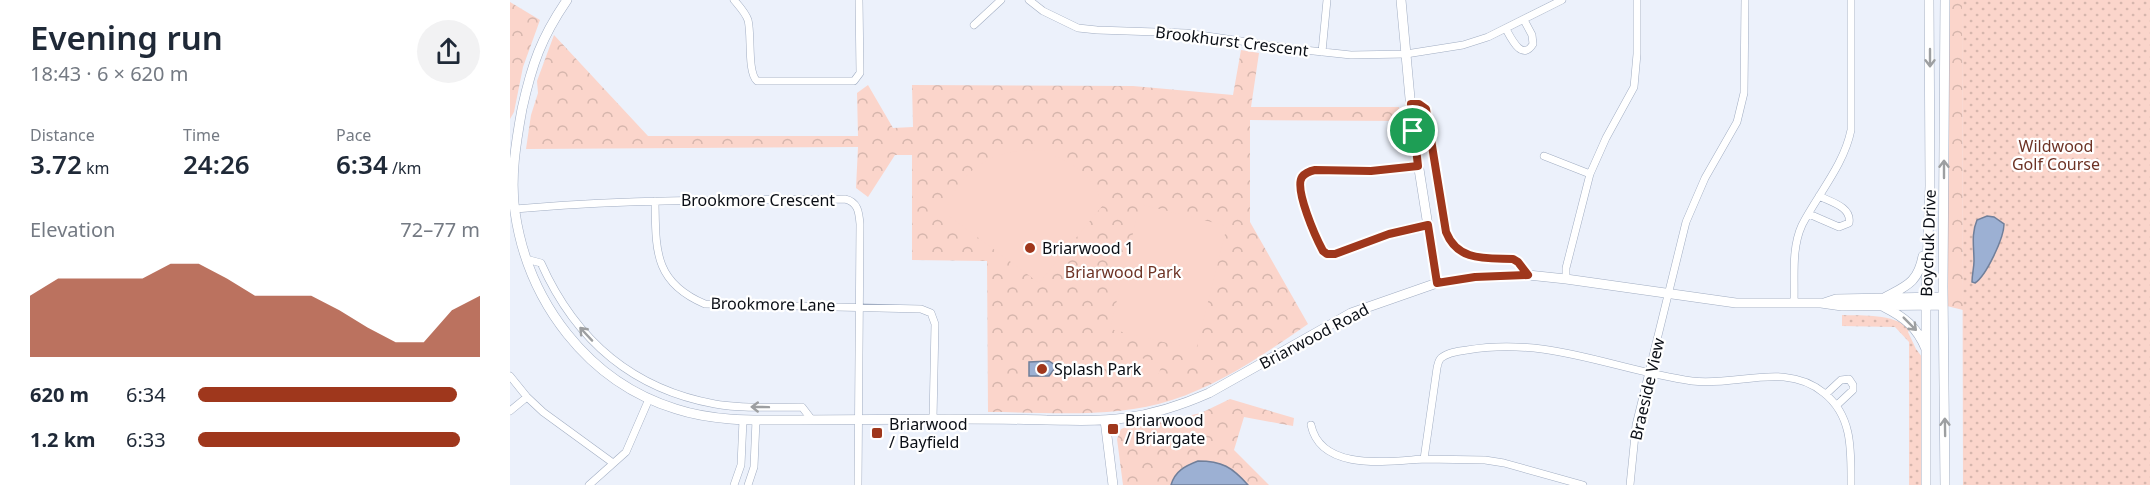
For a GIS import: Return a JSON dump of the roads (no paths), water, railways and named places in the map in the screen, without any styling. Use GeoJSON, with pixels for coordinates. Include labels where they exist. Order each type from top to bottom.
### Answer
{"type":"FeatureCollection","features":[{"type":"Feature","properties":{"kind":"street","name":"Briarwood Road"},"geometry":{"type":"LineString","coordinates":[[567,0],[543,39],[531,70],[514,131],[515,209],[526,260],[551,313],[574,343],[601,369],[648,399],[699,415],[743,420],[1105,420],[1153,412],[1187,403],[1351,313],[1437,283],[1475,277],[1528,275],[1736,303],[1821,303],[1832,306],[1943,301]]}},
{"type":"Feature","properties":{"kind":"street"},"geometry":{"type":"LineString","coordinates":[[734,0],[743,11],[749,24],[753,78],[757,81],[854,81],[860,73],[859,0]]}},
{"type":"Feature","properties":{"kind":"street"},"geometry":{"type":"LineString","coordinates":[[974,25],[1001,0]]}},
{"type":"Feature","properties":{"kind":"street","name":"Brookhurst Crescent"},"geometry":{"type":"LineString","coordinates":[[1029,0],[1043,11],[1078,28],[1186,33],[1351,55],[1406,54],[1463,45],[1506,29],[1562,0]]}},
{"type":"Feature","properties":{"kind":"street"},"geometry":{"type":"LineString","coordinates":[[1322,52],[1327,0]]}},
{"type":"Feature","properties":{"kind":"street"},"geometry":{"type":"LineString","coordinates":[[1401,0],[1418,166],[1437,283]]}},
{"type":"Feature","properties":{"kind":"street"},"geometry":{"type":"LineString","coordinates":[[1566,279],[1566,268],[1590,174],[1606,138],[1634,87],[1637,65],[1637,0]]}},
{"type":"Feature","properties":{"kind":"street","name":"Braeside View"},"geometry":{"type":"LineString","coordinates":[[1630,485],[1636,425],[1686,222],[1695,199],[1741,111],[1744,93],[1743,6],[1745,0]]}},
{"type":"Feature","properties":{"kind":"street"},"geometry":{"type":"LineString","coordinates":[[1794,303],[1795,245],[1802,225],[1844,154],[1851,130],[1851,0]]}},
{"type":"Feature","properties":{"kind":"street","name":"Boychuk Drive"},"geometry":{"type":"LineString","coordinates":[[1926,485],[1928,353],[1926,301],[1930,186],[1929,0]]}},
{"type":"Feature","properties":{"kind":"street","name":"Boychuk Drive"},"geometry":{"type":"LineString","coordinates":[[1945,0],[1943,301],[1945,485]]}},
{"type":"Feature","properties":{"kind":"street"},"geometry":{"type":"LineString","coordinates":[[1506,29],[1518,48],[1528,50],[1533,44],[1533,38],[1524,20]]}},
{"type":"Feature","properties":{"kind":"street"},"geometry":{"type":"LineString","coordinates":[[1411,104],[1419,104],[1426,109],[1449,240],[1459,251],[1472,258],[1513,259],[1528,275]]}},
{"type":"Feature","properties":{"kind":"street"},"geometry":{"type":"LineString","coordinates":[[1544,156],[1590,174]]}},
{"type":"Feature","properties":{"kind":"street"},"geometry":{"type":"LineString","coordinates":[[1418,166],[1371,171],[1315,170],[1302,177],[1301,184],[1308,218],[1323,251],[1327,254],[1335,254],[1389,234],[1428,225]]}},
{"type":"Feature","properties":{"kind":"street"},"geometry":{"type":"LineString","coordinates":[[1809,214],[1839,227],[1849,223],[1847,210],[1819,196]]}},
{"type":"Feature","properties":{"kind":"street","name":"Brookmore Crescent"},"geometry":{"type":"LineString","coordinates":[[515,209],[579,203],[850,200],[858,208],[859,216],[858,485]]}},
{"type":"Feature","properties":{"kind":"street","name":"Brookmore Lane"},"geometry":{"type":"LineString","coordinates":[[655,201],[656,250],[660,263],[669,279],[687,296],[705,304],[858,306],[921,309],[931,313],[935,324],[933,419]]}},
{"type":"Feature","properties":{"kind":"street"},"geometry":{"type":"LineString","coordinates":[[1927,232],[1918,274],[1908,285],[1882,302],[1902,315],[1914,327],[1928,353]]}},
{"type":"Feature","properties":{"kind":"street","name":"Briarwood Road"},"geometry":{"type":"LineString","coordinates":[[526,260],[541,263],[565,310],[586,336],[617,364],[645,381],[678,395],[717,405],[802,407],[812,420]]}},
{"type":"Feature","properties":{"kind":"street"},"geometry":{"type":"LineString","coordinates":[[1424,459],[1436,375],[1439,361],[1443,356],[1475,349],[1533,347],[1564,351],[1695,381],[1724,382],[1773,375],[1788,376],[1808,383],[1826,394],[1837,405],[1847,426],[1851,442],[1851,485]]}},
{"type":"Feature","properties":{"kind":"street"},"geometry":{"type":"LineString","coordinates":[[510,376],[527,397],[564,428],[614,463]]}},
{"type":"Feature","properties":{"kind":"street"},"geometry":{"type":"LineString","coordinates":[[1826,394],[1841,380],[1849,379],[1853,390],[1837,405]]}},
{"type":"Feature","properties":{"kind":"street"},"geometry":{"type":"LineString","coordinates":[[510,411],[527,397]]}},
{"type":"Feature","properties":{"kind":"street"},"geometry":{"type":"LineString","coordinates":[[589,485],[626,452],[648,399]]}},
{"type":"Feature","properties":{"kind":"street"},"geometry":{"type":"LineString","coordinates":[[734,485],[741,465],[743,420]]}},
{"type":"Feature","properties":{"kind":"street"},"geometry":{"type":"LineString","coordinates":[[748,485],[754,467],[756,420]]}},
{"type":"Feature","properties":{"kind":"street"},"geometry":{"type":"LineString","coordinates":[[1105,420],[1113,485]]}},
{"type":"Feature","properties":{"kind":"street"},"geometry":{"type":"LineString","coordinates":[[1311,425],[1313,435],[1321,444],[1333,453],[1359,461],[1485,460],[1583,485]]}},
{"type":"Feature","properties":{"kind":"water"},"geometry":{"type":"Polygon","coordinates":[[[1987,216],[1994,217],[2004,224],[2003,230],[1989,265],[1975,283],[1972,282],[1974,230],[1977,220],[1987,216]]]}},
{"type":"Feature","properties":{"kind":"water","name":"Splash Park"},"geometry":{"type":"Polygon","coordinates":[[[1049,361],[1055,365],[1055,368],[1049,376],[1029,376],[1029,362],[1049,361]]]}},
{"type":"Feature","properties":{"kind":"water"},"geometry":{"type":"Polygon","coordinates":[[[1198,461],[1214,462],[1226,466],[1248,485],[1171,485],[1181,470],[1198,461]]]}},
{"type":"Feature","properties":{"kind":"place","name":"Briarwood 1"},"geometry":{"type":"Point","coordinates":[1030,248]}},
{"type":"Feature","properties":{"kind":"place","name":"Splash Park"},"geometry":{"type":"Point","coordinates":[1042,369]}},
{"type":"Feature","properties":{"kind":"place","name":"Briarwood / Briargate"},"geometry":{"type":"Point","coordinates":[1113,429]}},
{"type":"Feature","properties":{"kind":"place","name":"Briarwood / Bayfield"},"geometry":{"type":"Point","coordinates":[877,433]}},
{"type":"Feature","properties":{"kind":"park label","name":"Wildwood Golf Course"},"geometry":{"type":"Point","coordinates":[2056,155]}},
{"type":"Feature","properties":{"kind":"park label","name":"Briarwood Park"},"geometry":{"type":"Point","coordinates":[1123,272]}}]}
